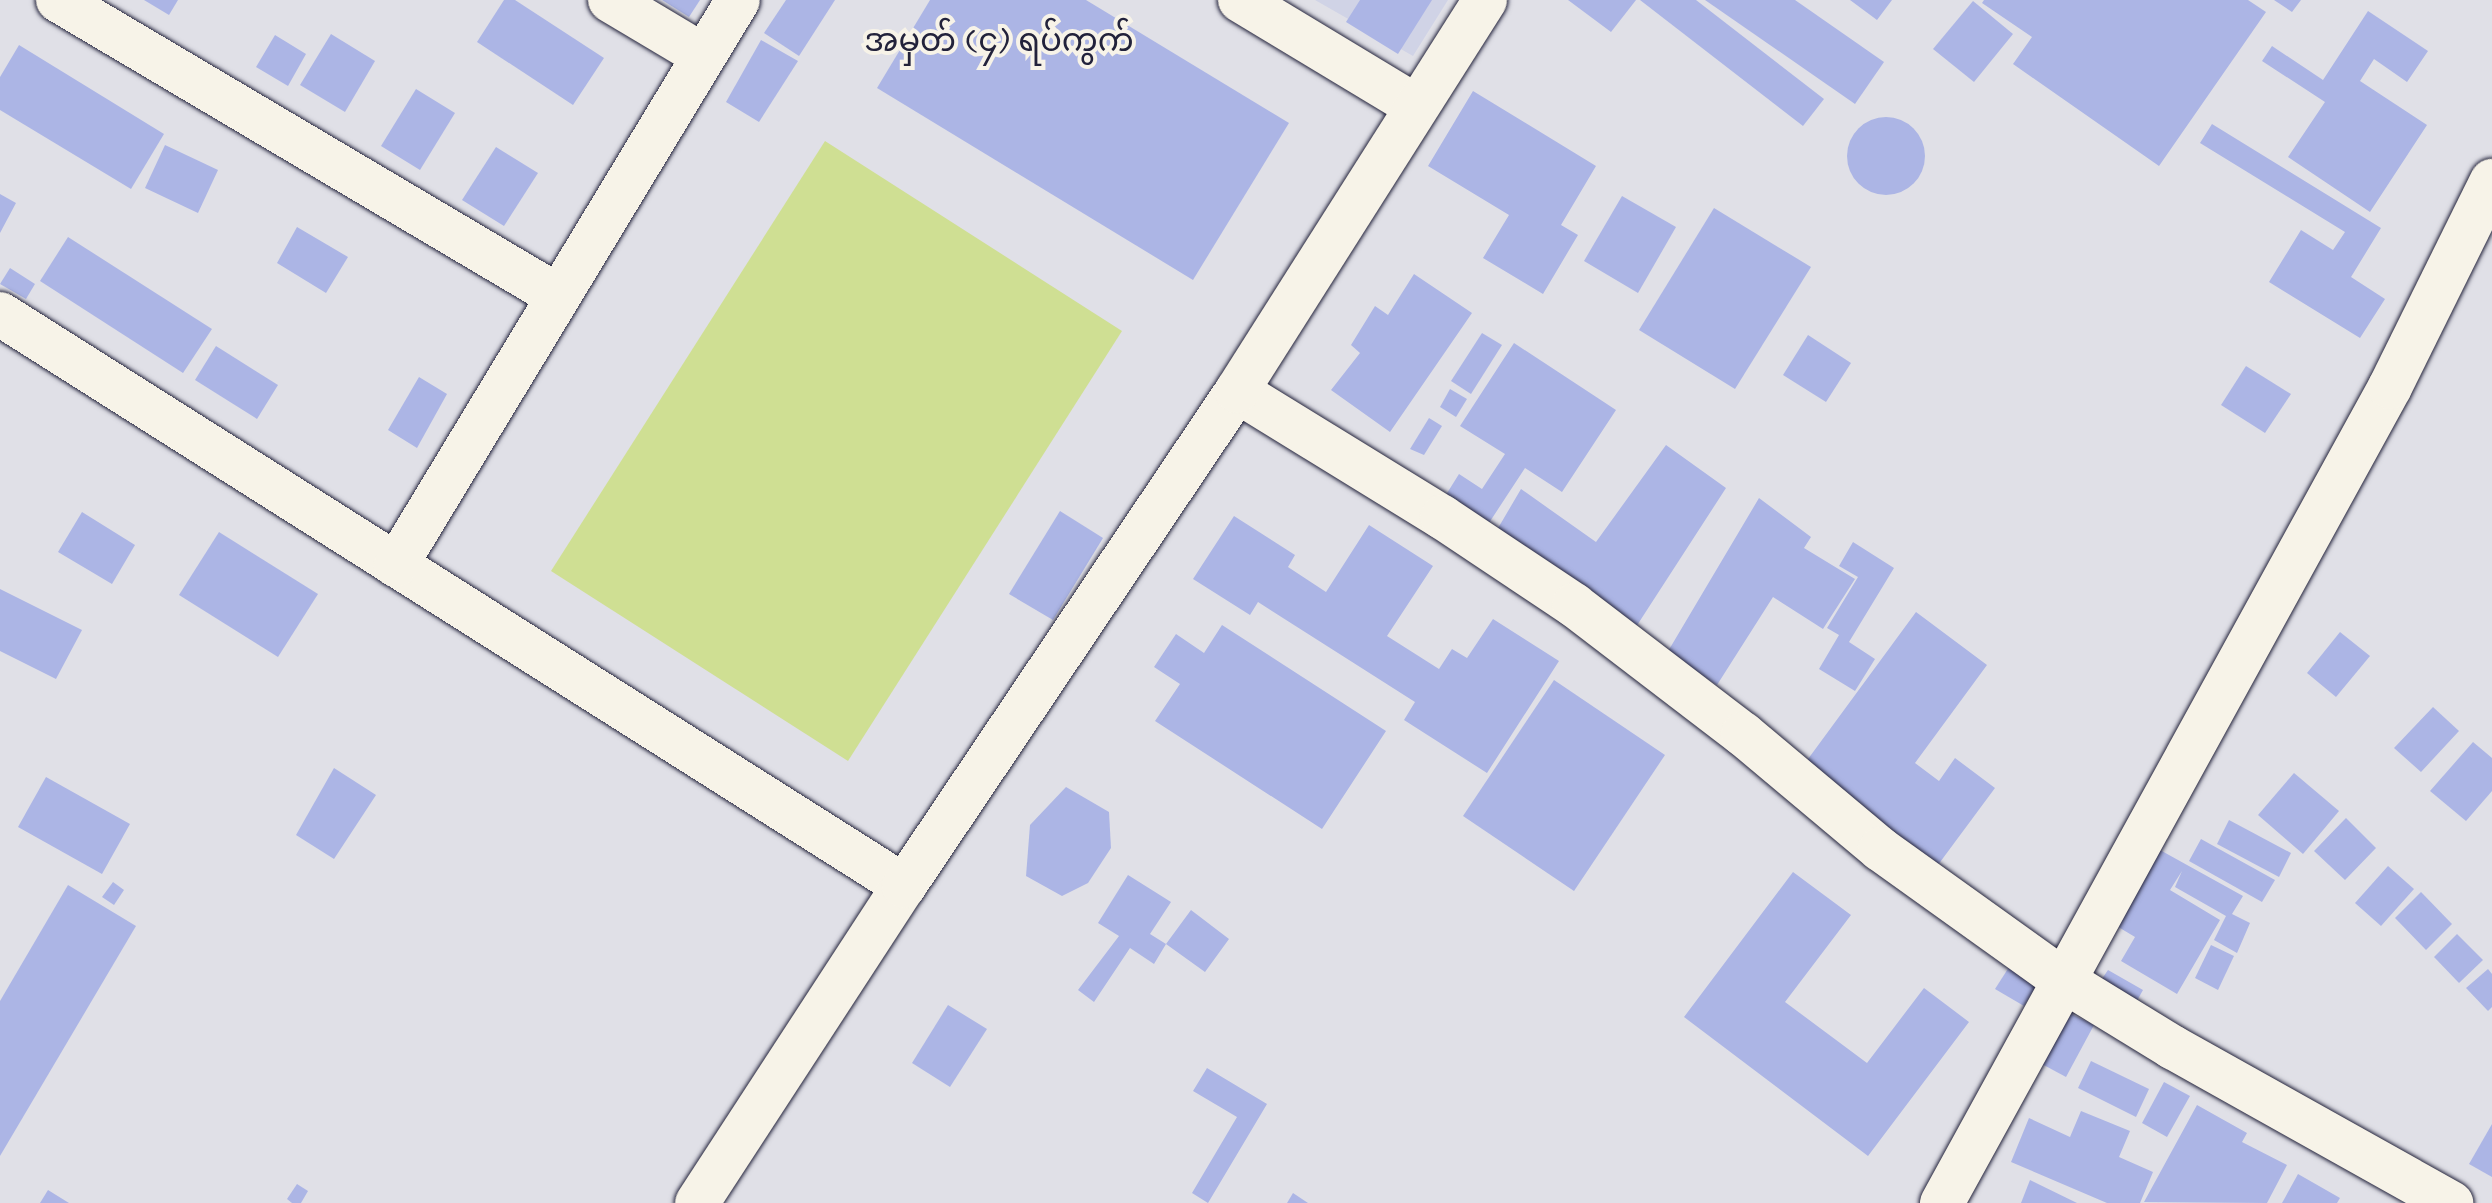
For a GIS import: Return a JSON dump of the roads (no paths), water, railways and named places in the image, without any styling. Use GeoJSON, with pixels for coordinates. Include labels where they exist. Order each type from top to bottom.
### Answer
{"type":"FeatureCollection","features":[{"type":"Feature","properties":{"kind":"street"},"geometry":{"type":"LineString","coordinates":[[58,0],[558,296]]}},
{"type":"Feature","properties":{"kind":"street"},"geometry":{"type":"LineString","coordinates":[[610,0],[704,56]]}},
{"type":"Feature","properties":{"kind":"street"},"geometry":{"type":"LineString","coordinates":[[396,565],[738,0]]}},
{"type":"Feature","properties":{"kind":"street"},"geometry":{"type":"LineString","coordinates":[[1240,0],[1416,106]]}},
{"type":"Feature","properties":{"kind":"street"},"geometry":{"type":"LineString","coordinates":[[697,1203],[904,886],[1237,391],[1485,0]]}},
{"type":"Feature","properties":{"kind":"street"},"geometry":{"type":"LineString","coordinates":[[1942,1203],[2383,401],[2492,181]]}},
{"type":"Feature","properties":{"kind":"street"},"geometry":{"type":"LineString","coordinates":[[0,314],[904,886]]}},
{"type":"Feature","properties":{"kind":"street"},"geometry":{"type":"LineString","coordinates":[[1237,391],[1442,517],[1574,605],[1743,734],[1880,849],[2066,982],[2172,1047],[2451,1203]]}},
{"type":"Feature","properties":{"kind":"district","name":"အမှတ် (၄) ရပ်ကွက်"},"geometry":{"type":"Point","coordinates":[999,42]}}]}
